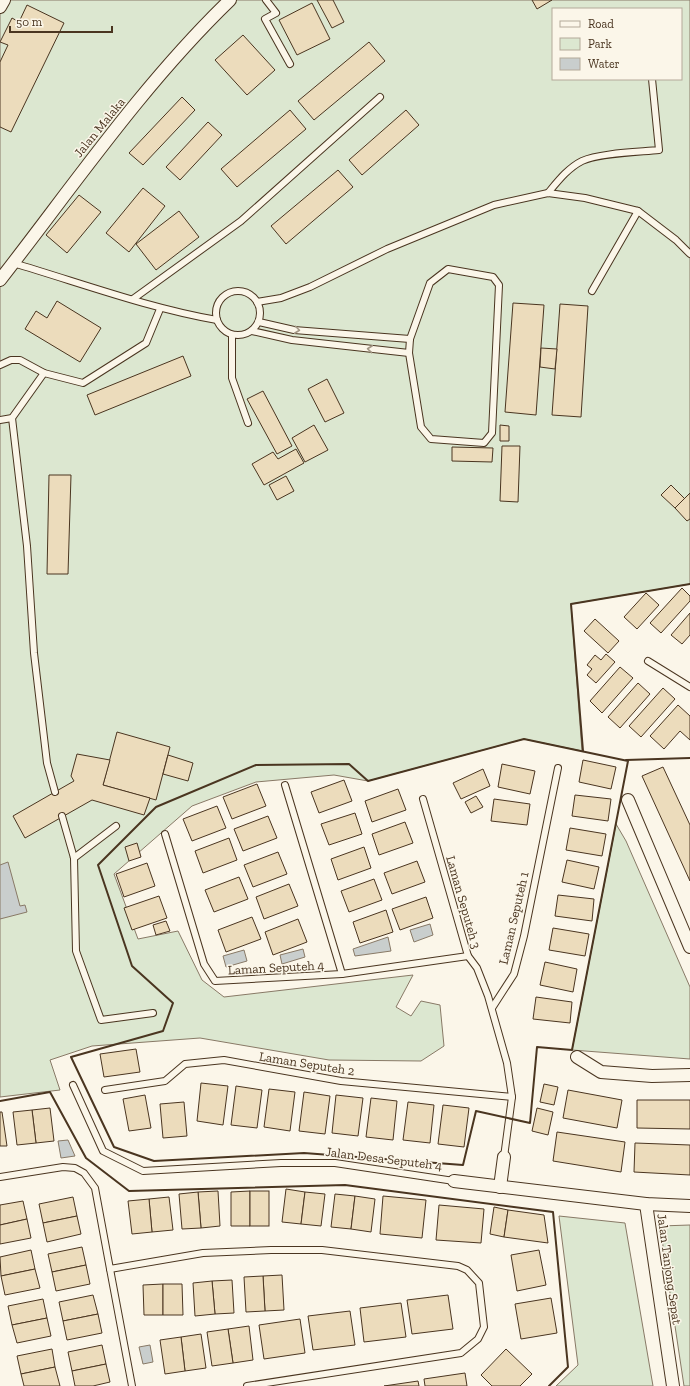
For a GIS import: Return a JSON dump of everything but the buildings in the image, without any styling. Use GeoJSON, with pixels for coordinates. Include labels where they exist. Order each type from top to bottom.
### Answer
{"type":"FeatureCollection","features":[{"type":"Feature","properties":{"kind":"street"},"geometry":{"type":"LineString","coordinates":[[0,7],[4,0]]}},
{"type":"Feature","properties":{"kind":"street","name":"Jalan Malaka"},"geometry":{"type":"LineString","coordinates":[[0,280],[96,152],[197,32],[230,0]]}},
{"type":"Feature","properties":{"kind":"street"},"geometry":{"type":"LineString","coordinates":[[628,800],[690,947]]}},
{"type":"Feature","properties":{"kind":"street"},"geometry":{"type":"LineString","coordinates":[[577,1057],[601,1072],[652,1076],[690,1075]]}},
{"type":"Feature","properties":{"kind":"street"},"geometry":{"type":"LineString","coordinates":[[500,1187],[504,1157]]}},
{"type":"Feature","properties":{"kind":"street","name":"Jalan Desa Seputeh 4"},"geometry":{"type":"LineString","coordinates":[[454,1181],[646,1204],[690,1206]]}},
{"type":"Feature","properties":{"kind":"street","name":"Jalan Tanjong Sepat"},"geometry":{"type":"LineString","coordinates":[[646,1204],[673,1386]]}},
{"type":"Feature","properties":{"kind":"lane"},"geometry":{"type":"LineString","coordinates":[[266,0],[276,13],[265,19],[290,64]]}},
{"type":"Feature","properties":{"kind":"lane"},"geometry":{"type":"LineString","coordinates":[[548,193],[567,171],[582,161],[612,155],[659,150],[652,80]]}},
{"type":"Feature","properties":{"kind":"lane"},"geometry":{"type":"LineString","coordinates":[[133,299],[241,220],[380,97]]}},
{"type":"Feature","properties":{"kind":"lane"},"geometry":{"type":"LineString","coordinates":[[257,302],[281,298],[310,287],[387,249],[494,205],[548,193],[585,198],[638,211],[676,240],[690,254]]}},
{"type":"Feature","properties":{"kind":"lane"},"geometry":{"type":"LineString","coordinates":[[592,291],[638,211]]}},
{"type":"Feature","properties":{"kind":"lane"},"geometry":{"type":"LineString","coordinates":[[13,263],[133,299],[160,309],[217,320]]}},
{"type":"Feature","properties":{"kind":"lane"},"geometry":{"type":"LineString","coordinates":[[448,269],[493,277],[499,285],[492,433],[484,443],[431,439],[421,427],[409,353],[410,339],[430,283],[448,269]]}},
{"type":"Feature","properties":{"kind":"lane"},"geometry":{"type":"LineString","coordinates":[[239,291],[250,294],[257,302],[261,312],[259,322],[252,331],[242,336],[232,335],[222,329],[217,320],[216,309],[220,299],[229,293],[239,291]]}},
{"type":"Feature","properties":{"kind":"lane"},"geometry":{"type":"LineString","coordinates":[[0,365],[11,360],[20,360],[44,373],[83,383],[146,343],[160,309]]}},
{"type":"Feature","properties":{"kind":"lane"},"geometry":{"type":"LineString","coordinates":[[259,322],[294,330],[410,339]]}},
{"type":"Feature","properties":{"kind":"lane"},"geometry":{"type":"LineString","coordinates":[[252,331],[292,340],[409,353]]}},
{"type":"Feature","properties":{"kind":"lane"},"geometry":{"type":"LineString","coordinates":[[232,335],[232,378],[248,423]]}},
{"type":"Feature","properties":{"kind":"lane"},"geometry":{"type":"LineString","coordinates":[[44,373],[12,418],[28,546],[34,654],[46,763],[55,792]]}},
{"type":"Feature","properties":{"kind":"lane"},"geometry":{"type":"LineString","coordinates":[[0,420],[12,418]]}},
{"type":"Feature","properties":{"kind":"lane"},"geometry":{"type":"LineString","coordinates":[[648,661],[690,686]]}},
{"type":"Feature","properties":{"kind":"lane","name":"Laman Seputeh 1"},"geometry":{"type":"LineString","coordinates":[[492,1008],[514,974],[524,936],[558,768]]}},
{"type":"Feature","properties":{"kind":"lane"},"geometry":{"type":"LineString","coordinates":[[285,785],[342,974]]}},
{"type":"Feature","properties":{"kind":"lane","name":"Laman Seputeh 3"},"geometry":{"type":"LineString","coordinates":[[423,799],[468,956],[477,968],[492,1008]]}},
{"type":"Feature","properties":{"kind":"lane"},"geometry":{"type":"LineString","coordinates":[[62,816],[74,858],[76,951],[101,1020],[153,1013]]}},
{"type":"Feature","properties":{"kind":"lane"},"geometry":{"type":"LineString","coordinates":[[74,858],[116,826]]}},
{"type":"Feature","properties":{"kind":"lane","name":"Laman Seputeh 4"},"geometry":{"type":"LineString","coordinates":[[165,834],[204,964],[215,981],[342,974],[468,956]]}},
{"type":"Feature","properties":{"kind":"lane"},"geometry":{"type":"LineString","coordinates":[[492,1008],[507,1063],[512,1098],[504,1157]]}},
{"type":"Feature","properties":{"kind":"lane","name":"Laman Seputeh 2"},"geometry":{"type":"LineString","coordinates":[[104,1090],[165,1081],[185,1064],[224,1060],[341,1081],[512,1098]]}},
{"type":"Feature","properties":{"kind":"lane","name":"Jalan Desa Seputeh 4"},"geometry":{"type":"LineString","coordinates":[[73,1085],[103,1151],[143,1171],[281,1163],[335,1163],[454,1181]]}},
{"type":"Feature","properties":{"kind":"lane"},"geometry":{"type":"LineString","coordinates":[[0,1177],[63,1167],[75,1168],[84,1173],[95,1188],[132,1386]]}},
{"type":"Feature","properties":{"kind":"lane"},"geometry":{"type":"LineString","coordinates":[[110,1269],[203,1253],[271,1250],[322,1250],[458,1266],[467,1270],[479,1283],[484,1327],[478,1339],[461,1353],[246,1386]]}},
{"type":"Feature","properties":{"kind":"green space"},"geometry":{"type":"Polygon","coordinates":[[[0,0],[690,0],[690,584],[571,604],[582,751],[524,739],[368,781],[334,775],[256,782],[192,806],[114,874],[138,939],[178,931],[202,980],[224,997],[413,975],[396,1007],[411,1016],[421,1001],[440,1005],[444,1046],[421,1061],[329,1060],[200,1038],[92,1046],[50,1060],[60,1090],[0,1097],[0,0]]]}},
{"type":"Feature","properties":{"kind":"green space"},"geometry":{"type":"Polygon","coordinates":[[[616,824],[626,841],[690,987],[690,1059],[572,1050],[616,824]]]}},
{"type":"Feature","properties":{"kind":"green space"},"geometry":{"type":"Polygon","coordinates":[[[559,1216],[625,1223],[653,1386],[556,1386],[578,1365],[559,1216]]]}},
{"type":"Feature","properties":{"kind":"green space"},"geometry":{"type":"Polygon","coordinates":[[[690,1225],[690,1386],[684,1386],[660,1226],[690,1225]]]}},
{"type":"Feature","properties":{"kind":"water"},"geometry":{"type":"Polygon","coordinates":[[[8,862],[20,906],[25,905],[27,912],[0,919],[0,865],[8,862]]]}},
{"type":"Feature","properties":{"kind":"water"},"geometry":{"type":"Polygon","coordinates":[[[430,924],[433,935],[414,942],[410,930],[430,924]]]}},
{"type":"Feature","properties":{"kind":"water"},"geometry":{"type":"Polygon","coordinates":[[[388,937],[391,951],[355,956],[353,949],[388,937]]]}},
{"type":"Feature","properties":{"kind":"water"},"geometry":{"type":"Polygon","coordinates":[[[303,949],[305,957],[282,964],[280,955],[303,949]]]}},
{"type":"Feature","properties":{"kind":"water"},"geometry":{"type":"Polygon","coordinates":[[[244,950],[247,961],[226,967],[223,956],[244,950]]]}},
{"type":"Feature","properties":{"kind":"water"},"geometry":{"type":"Polygon","coordinates":[[[68,1140],[75,1156],[61,1158],[58,1141],[68,1140]]]}},
{"type":"Feature","properties":{"kind":"water"},"geometry":{"type":"Polygon","coordinates":[[[150,1345],[153,1362],[143,1364],[139,1347],[150,1345]]]}},
{"type":"Feature","properties":{"kind":"wall"},"geometry":{"type":"LineString","coordinates":[[583,751],[571,604],[690,584]]}},
{"type":"Feature","properties":{"kind":"wall"},"geometry":{"type":"LineString","coordinates":[[524,739],[628,761],[572,1050],[537,1047],[530,1123],[476,1111],[463,1165],[304,1153],[154,1161],[114,1147],[71,1057],[163,1031],[173,1003],[132,966],[98,865],[156,807],[256,765],[349,764],[368,781],[524,739]]}},
{"type":"Feature","properties":{"kind":"wall"},"geometry":{"type":"LineString","coordinates":[[626,760],[690,758]]}},
{"type":"Feature","properties":{"kind":"wall"},"geometry":{"type":"LineString","coordinates":[[0,1101],[50,1092],[86,1158],[129,1191],[345,1185],[553,1212],[568,1367],[549,1386]]}}]}
